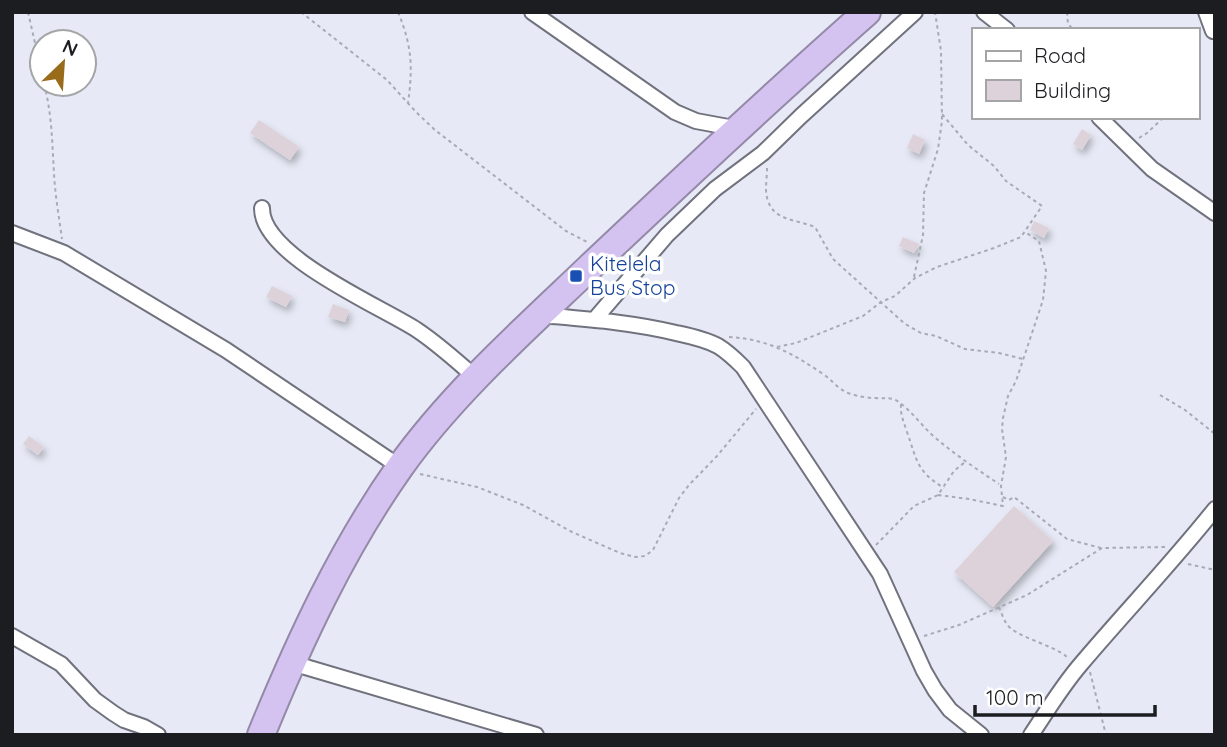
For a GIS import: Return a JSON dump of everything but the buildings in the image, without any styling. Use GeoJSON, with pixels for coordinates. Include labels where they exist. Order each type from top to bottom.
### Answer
{"type":"FeatureCollection","features":[{"type":"Feature","properties":{"kind":"highway"},"geometry":{"type":"LineString","coordinates":[[261,735],[329,586],[369,513],[421,440],[476,378],[540,315],[811,61],[867,12]]}},
{"type":"Feature","properties":{"kind":"street"},"geometry":{"type":"LineString","coordinates":[[532,12],[675,112],[696,121],[739,129]]}},
{"type":"Feature","properties":{"kind":"street"},"geometry":{"type":"LineString","coordinates":[[594,320],[667,235],[715,189],[767,149],[915,12]]}},
{"type":"Feature","properties":{"kind":"street"},"geometry":{"type":"LineString","coordinates":[[984,12],[1004,28]]}},
{"type":"Feature","properties":{"kind":"street"},"geometry":{"type":"LineString","coordinates":[[1206,12],[1213,31]]}},
{"type":"Feature","properties":{"kind":"street"},"geometry":{"type":"LineString","coordinates":[[1101,119],[1152,169],[1215,213]]}},
{"type":"Feature","properties":{"kind":"street"},"geometry":{"type":"LineString","coordinates":[[262,208],[266,226],[286,251],[324,277],[420,332],[476,378]]}},
{"type":"Feature","properties":{"kind":"street"},"geometry":{"type":"LineString","coordinates":[[12,233],[64,253],[226,350],[400,467]]}},
{"type":"Feature","properties":{"kind":"street"},"geometry":{"type":"LineString","coordinates":[[540,315],[652,327],[697,337],[733,356],[880,574],[935,690],[950,710],[981,735]]}},
{"type":"Feature","properties":{"kind":"street"},"geometry":{"type":"LineString","coordinates":[[1031,735],[1083,661],[1215,509]]}},
{"type":"Feature","properties":{"kind":"street"},"geometry":{"type":"LineString","coordinates":[[12,636],[61,664],[95,700],[113,713],[158,735]]}},
{"type":"Feature","properties":{"kind":"street"},"geometry":{"type":"LineString","coordinates":[[292,663],[536,735]]}},
{"type":"Feature","properties":{"kind":"path"},"geometry":{"type":"LineString","coordinates":[[301,12],[387,80],[435,130],[566,231],[584,241],[610,249]]}},
{"type":"Feature","properties":{"kind":"path"},"geometry":{"type":"LineString","coordinates":[[398,12],[407,35],[410,54],[408,103]]}},
{"type":"Feature","properties":{"kind":"path"},"geometry":{"type":"LineString","coordinates":[[915,278],[923,235],[925,193],[940,139],[942,114],[941,51],[935,12]]}},
{"type":"Feature","properties":{"kind":"path"},"geometry":{"type":"LineString","coordinates":[[1067,12],[1068,24],[1072,28]]}},
{"type":"Feature","properties":{"kind":"path"},"geometry":{"type":"LineString","coordinates":[[48,98],[64,253]]}},
{"type":"Feature","properties":{"kind":"path"},"geometry":{"type":"LineString","coordinates":[[778,347],[796,344],[863,316],[881,302],[895,296],[915,278],[937,267],[1021,237],[1042,206],[1006,181],[994,166],[968,145],[942,114]]}},
{"type":"Feature","properties":{"kind":"path"},"geometry":{"type":"LineString","coordinates":[[1125,143],[1147,133],[1162,119]]}},
{"type":"Feature","properties":{"kind":"path"},"geometry":{"type":"LineString","coordinates":[[767,149],[766,190],[768,202],[774,212],[781,217],[815,227],[833,259],[905,324],[921,334],[936,336],[965,349],[1023,359]]}},
{"type":"Feature","properties":{"kind":"path"},"geometry":{"type":"LineString","coordinates":[[938,495],[1003,506],[1001,486],[1006,457],[1003,418],[1008,396],[1016,381],[1043,300],[1046,271],[1039,241],[1025,231]]}},
{"type":"Feature","properties":{"kind":"path"},"geometry":{"type":"LineString","coordinates":[[697,337],[743,338],[778,347],[810,365],[843,391],[861,397],[894,399],[930,433],[1001,486]]}},
{"type":"Feature","properties":{"kind":"path"},"geometry":{"type":"LineString","coordinates":[[1160,395],[1185,410],[1215,434]]}},
{"type":"Feature","properties":{"kind":"path"},"geometry":{"type":"LineString","coordinates":[[400,467],[477,487],[523,505],[572,532],[620,553],[645,556],[653,550],[679,498],[763,400]]}},
{"type":"Feature","properties":{"kind":"path"},"geometry":{"type":"LineString","coordinates":[[901,403],[902,419],[918,463],[929,479],[944,488]]}},
{"type":"Feature","properties":{"kind":"path"},"geometry":{"type":"LineString","coordinates":[[867,554],[914,506],[938,495],[954,471],[966,462]]}},
{"type":"Feature","properties":{"kind":"path"},"geometry":{"type":"LineString","coordinates":[[1002,497],[1009,500],[1014,497],[1067,540],[1102,548],[1173,548],[1176,557],[1215,570]]}},
{"type":"Feature","properties":{"kind":"path"},"geometry":{"type":"LineString","coordinates":[[909,640],[949,629],[1027,595],[1102,548]]}},
{"type":"Feature","properties":{"kind":"path"},"geometry":{"type":"LineString","coordinates":[[999,607],[1005,622],[1016,632],[1083,661],[1106,735]]}},
{"type":"Feature","properties":{"kind":"path"},"geometry":{"type":"LineString","coordinates":[[1140,735],[1211,735]]}},
{"type":"Feature","properties":{"kind":"place","name":"Kitelela Bus Stop"},"geometry":{"type":"Point","coordinates":[576,276]}}]}
